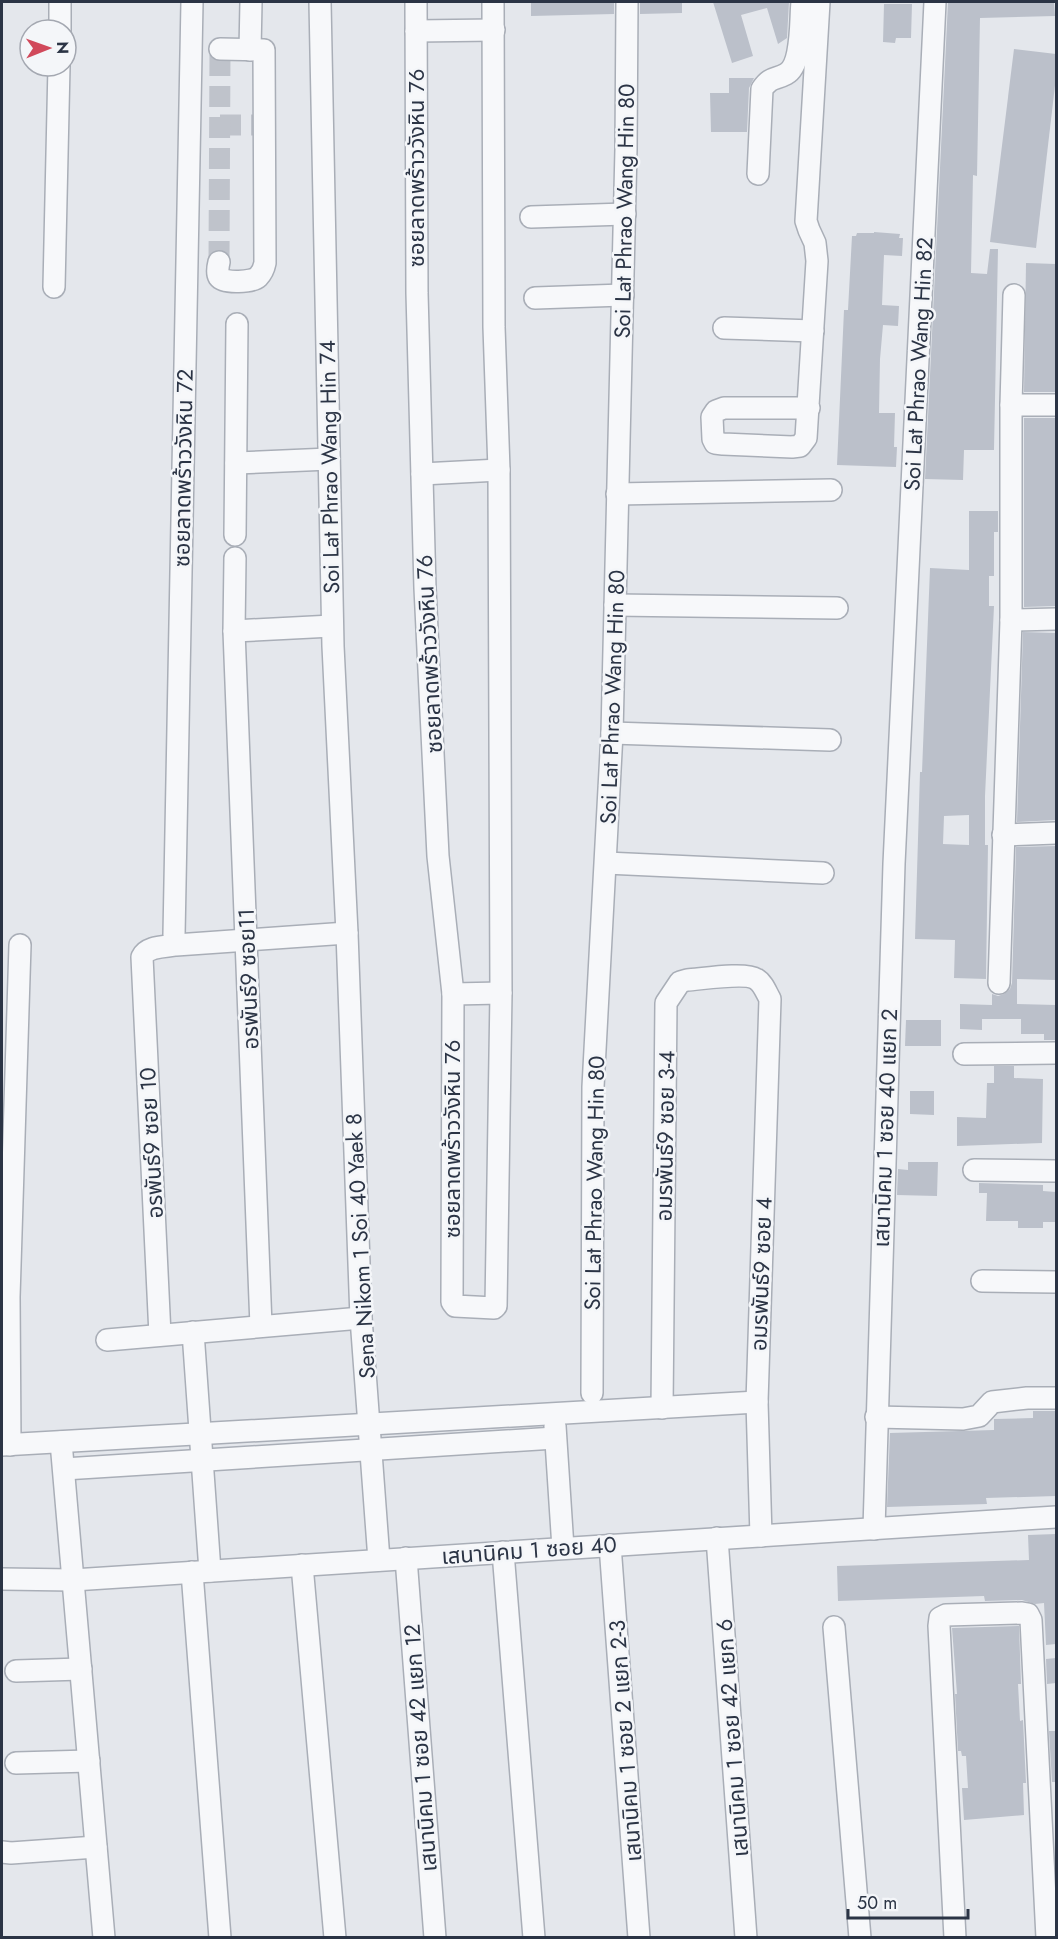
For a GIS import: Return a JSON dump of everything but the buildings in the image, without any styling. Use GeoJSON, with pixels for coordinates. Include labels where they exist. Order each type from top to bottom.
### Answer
{"type":"FeatureCollection","features":[{"type":"Feature","properties":{"kind":"street"},"geometry":{"type":"LineString","coordinates":[[60,2],[60,18]]}},
{"type":"Feature","properties":{"kind":"street","name":"ซอยลาดพร้าววังหิน 72"},"geometry":{"type":"LineString","coordinates":[[174,935],[192,2]]}},
{"type":"Feature","properties":{"kind":"street"},"geometry":{"type":"LineString","coordinates":[[250,50],[251,2]]}},
{"type":"Feature","properties":{"kind":"street","name":"Soi Lat Phrao Wang Hin 74"},"geometry":{"type":"LineString","coordinates":[[320,2],[332,626],[347,933]]}},
{"type":"Feature","properties":{"kind":"street","name":"ซอยลาดพร้าววังหิน 76"},"geometry":{"type":"LineString","coordinates":[[416,2],[417,293],[425,588],[438,856],[453,994],[453,1305],[496,1307],[501,993],[499,470],[494,327],[493,2]]}},
{"type":"Feature","properties":{"kind":"street","name":"Soi Lat Phrao Wang Hin 80"},"geometry":{"type":"LineString","coordinates":[[592,1393],[593,1087],[612,733],[625,214],[627,2]]}},
{"type":"Feature","properties":{"kind":"street"},"geometry":{"type":"LineString","coordinates":[[758,174],[762,88],[767,81],[786,74],[794,67],[798,51],[802,2]]}},
{"type":"Feature","properties":{"kind":"street"},"geometry":{"type":"LineString","coordinates":[[808,408],[817,261],[816,243],[806,221],[819,2]]}},
{"type":"Feature","properties":{"kind":"street","name":"Soi Lat Phrao Wang Hin 82"},"geometry":{"type":"LineString","coordinates":[[900,727],[935,2]]}},
{"type":"Feature","properties":{"kind":"street"},"geometry":{"type":"LineString","coordinates":[[416,32],[494,30]]}},
{"type":"Feature","properties":{"kind":"street"},"geometry":{"type":"LineString","coordinates":[[219,262],[218,275],[226,281],[254,280],[260,276],[265,263],[264,50],[220,49]]}},
{"type":"Feature","properties":{"kind":"street"},"geometry":{"type":"LineString","coordinates":[[54,287],[59,78]]}},
{"type":"Feature","properties":{"kind":"street"},"geometry":{"type":"LineString","coordinates":[[531,217],[625,214]]}},
{"type":"Feature","properties":{"kind":"street"},"geometry":{"type":"LineString","coordinates":[[999,983],[1011,620],[1011,405],[1014,294]]}},
{"type":"Feature","properties":{"kind":"street"},"geometry":{"type":"LineString","coordinates":[[535,298],[623,295]]}},
{"type":"Feature","properties":{"kind":"street"},"geometry":{"type":"LineString","coordinates":[[235,535],[237,324]]}},
{"type":"Feature","properties":{"kind":"street"},"geometry":{"type":"LineString","coordinates":[[724,328],[813,331]]}},
{"type":"Feature","properties":{"kind":"street"},"geometry":{"type":"LineString","coordinates":[[1011,405],[1056,405]]}},
{"type":"Feature","properties":{"kind":"street"},"geometry":{"type":"LineString","coordinates":[[236,463],[329,459]]}},
{"type":"Feature","properties":{"kind":"street"},"geometry":{"type":"LineString","coordinates":[[422,474],[499,470]]}},
{"type":"Feature","properties":{"kind":"street"},"geometry":{"type":"LineString","coordinates":[[617,494],[831,490]]}},
{"type":"Feature","properties":{"kind":"street","name":"อรพันธ์9 ซอย11"},"geometry":{"type":"LineString","coordinates":[[235,558],[234,631],[261,1326]]}},
{"type":"Feature","properties":{"kind":"street"},"geometry":{"type":"LineString","coordinates":[[615,605],[837,608]]}},
{"type":"Feature","properties":{"kind":"street"},"geometry":{"type":"LineString","coordinates":[[1011,620],[1056,619]]}},
{"type":"Feature","properties":{"kind":"street"},"geometry":{"type":"LineString","coordinates":[[234,631],[332,626]]}},
{"type":"Feature","properties":{"kind":"street","name":"เสนานิคม 1 ซอย 40 แยก 2"},"geometry":{"type":"LineString","coordinates":[[874,1529],[900,727]]}},
{"type":"Feature","properties":{"kind":"street"},"geometry":{"type":"LineString","coordinates":[[612,733],[830,740]]}},
{"type":"Feature","properties":{"kind":"street"},"geometry":{"type":"LineString","coordinates":[[1003,835],[1056,833]]}},
{"type":"Feature","properties":{"kind":"street"},"geometry":{"type":"LineString","coordinates":[[606,863],[823,873]]}},
{"type":"Feature","properties":{"kind":"street"},"geometry":{"type":"LineString","coordinates":[[246,941],[347,933]]}},
{"type":"Feature","properties":{"kind":"street","name":"Sena Nikom 1 Soi 40 Yaek 8"},"geometry":{"type":"LineString","coordinates":[[347,933],[361,1318],[379,1560]]}},
{"type":"Feature","properties":{"kind":"street","name":"อรพันธ์9 ซอย 10"},"geometry":{"type":"LineString","coordinates":[[160,1335],[142,957],[144,952],[150,949],[176,945],[246,941]]}},
{"type":"Feature","properties":{"kind":"street"},"geometry":{"type":"LineString","coordinates":[[20,945],[7,1170],[6,1445],[757,1402]]}},
{"type":"Feature","properties":{"kind":"street","name":"อมรพันธ์9 ซอย 3-4"},"geometry":{"type":"LineString","coordinates":[[662,1408],[666,1003],[680,982],[745,976],[756,979],[765,988],[770,999],[770,1012]]}},
{"type":"Feature","properties":{"kind":"street"},"geometry":{"type":"LineString","coordinates":[[453,994],[501,993]]}},
{"type":"Feature","properties":{"kind":"street","name":"อมรพันธ์9 ซอย 4"},"geometry":{"type":"LineString","coordinates":[[761,1536],[757,1402],[770,1012]]}},
{"type":"Feature","properties":{"kind":"street"},"geometry":{"type":"LineString","coordinates":[[964,1054],[1056,1053]]}},
{"type":"Feature","properties":{"kind":"street"},"geometry":{"type":"LineString","coordinates":[[974,1170],[1056,1171]]}},
{"type":"Feature","properties":{"kind":"street"},"geometry":{"type":"LineString","coordinates":[[982,1281],[1056,1282]]}},
{"type":"Feature","properties":{"kind":"street"},"geometry":{"type":"LineString","coordinates":[[107,1340],[361,1318]]}},
{"type":"Feature","properties":{"kind":"street"},"geometry":{"type":"LineString","coordinates":[[193,1332],[202,1461],[201,1571],[220,1938]]}},
{"type":"Feature","properties":{"kind":"street"},"geometry":{"type":"LineString","coordinates":[[876,1418],[963,1419],[979,1416],[992,1402],[1027,1398],[1056,1398]]}},
{"type":"Feature","properties":{"kind":"street"},"geometry":{"type":"LineString","coordinates":[[554,1414],[563,1548]]}},
{"type":"Feature","properties":{"kind":"street"},"geometry":{"type":"LineString","coordinates":[[63,1469],[555,1438]]}},
{"type":"Feature","properties":{"kind":"street"},"geometry":{"type":"LineString","coordinates":[[61,1442],[104,1938]]}},
{"type":"Feature","properties":{"kind":"street","name":"เสนานิคม 1 ซอย 40"},"geometry":{"type":"LineString","coordinates":[[2,1579],[73,1580],[1056,1517]]}},
{"type":"Feature","properties":{"kind":"street","name":"เสนานิคม 1 ซอย 42 แยก 6"},"geometry":{"type":"LineString","coordinates":[[717,1538],[746,1938]]}},
{"type":"Feature","properties":{"kind":"street","name":"เสนานิคม 1 ซอย 2 แยก 2-3"},"geometry":{"type":"LineString","coordinates":[[610,1545],[639,1938]]}},
{"type":"Feature","properties":{"kind":"street"},"geometry":{"type":"LineString","coordinates":[[503,1552],[534,1938]]}},
{"type":"Feature","properties":{"kind":"street","name":"เสนานิคม 1 ซอย 42 แยก 12"},"geometry":{"type":"LineString","coordinates":[[406,1558],[435,1938]]}},
{"type":"Feature","properties":{"kind":"street"},"geometry":{"type":"LineString","coordinates":[[302,1565],[335,1938]]}},
{"type":"Feature","properties":{"kind":"street"},"geometry":{"type":"LineString","coordinates":[[956,1938],[940,1618],[1022,1613],[1028,1614],[1031,1620],[1047,1938]]}},
{"type":"Feature","properties":{"kind":"street"},"geometry":{"type":"LineString","coordinates":[[834,1627],[860,1938]]}},
{"type":"Feature","properties":{"kind":"street"},"geometry":{"type":"LineString","coordinates":[[16,1671],[81,1669]]}},
{"type":"Feature","properties":{"kind":"street"},"geometry":{"type":"LineString","coordinates":[[16,1763],[89,1761]]}},
{"type":"Feature","properties":{"kind":"street"},"geometry":{"type":"LineString","coordinates":[[2,1852],[96,1847]]}},
{"type":"Feature","properties":{"kind":"tunnel"},"geometry":{"type":"LineString","coordinates":[[219,262],[220,49]]}},
{"type":"Feature","properties":{"kind":"tunnel"},"geometry":{"type":"LineString","coordinates":[[220,125],[265,125]]}}]}
